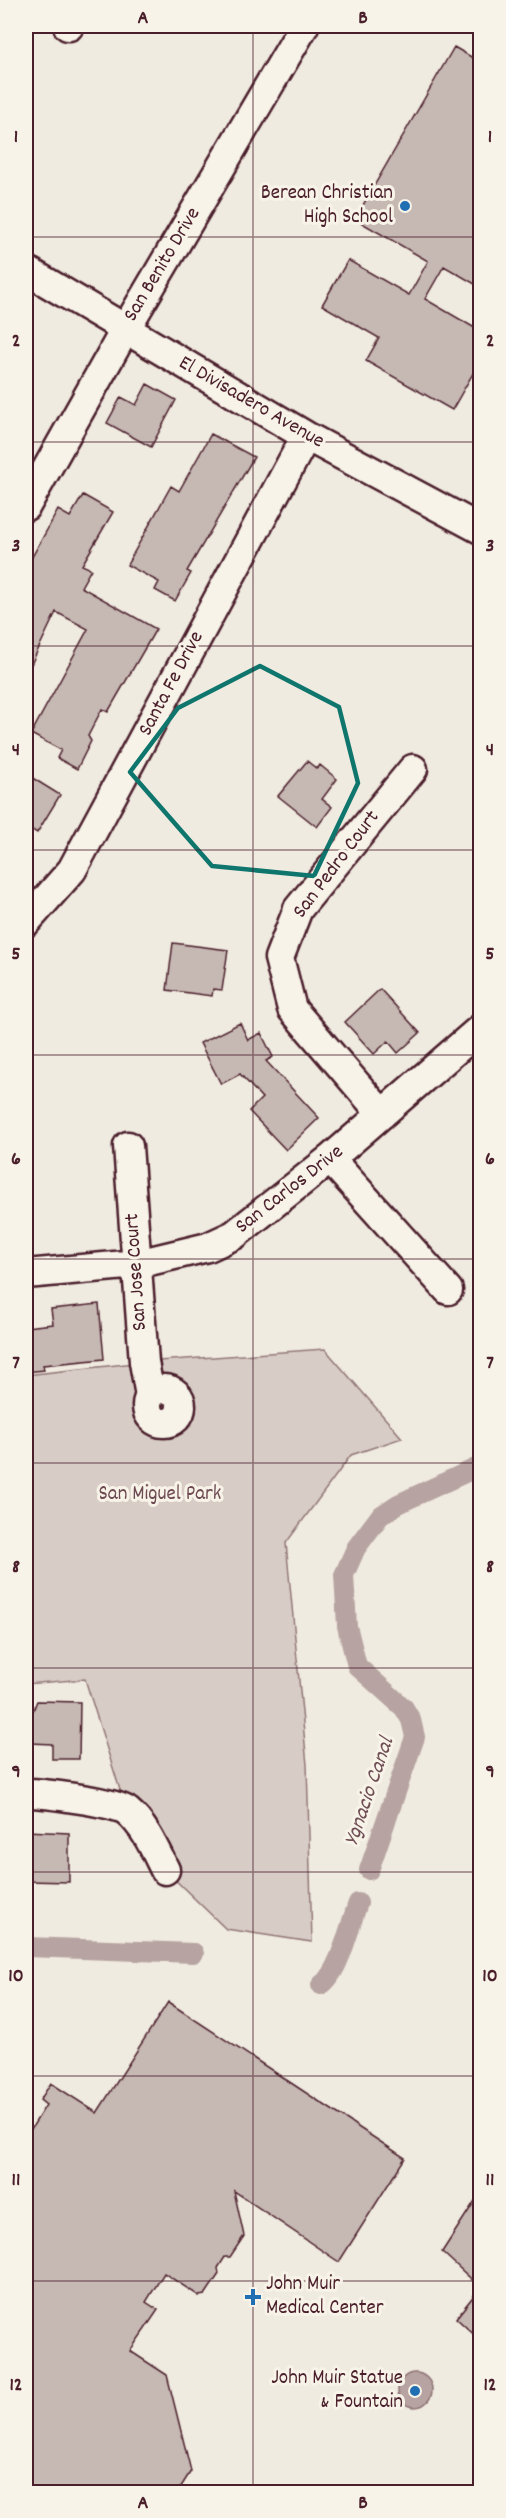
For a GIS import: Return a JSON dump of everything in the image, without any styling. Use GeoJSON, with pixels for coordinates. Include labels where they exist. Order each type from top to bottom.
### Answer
{"type":"FeatureCollection","features":[{"type":"Feature","properties":{"kind":"street","name":"San Benito Drive"},"geometry":{"type":"LineString","coordinates":[[26,506],[125,330],[303,26]]}},
{"type":"Feature","properties":{"kind":"street","name":"El Divisadero Avenue"},"geometry":{"type":"LineString","coordinates":[[26,270],[306,436],[480,529]]}},
{"type":"Feature","properties":{"kind":"street","name":"Santa Fe Drive"},"geometry":{"type":"LineString","coordinates":[[26,922],[72,870],[306,436]]}},
{"type":"Feature","properties":{"kind":"street","name":"San Pedro Court"},"geometry":{"type":"LineString","coordinates":[[382,1114],[292,1010],[279,958],[298,909],[413,769]]}},
{"type":"Feature","properties":{"kind":"street","name":"San Carlos Drive"},"geometry":{"type":"LineString","coordinates":[[26,1274],[137,1264],[208,1247],[234,1235],[330,1159],[480,1029]]}},
{"type":"Feature","properties":{"kind":"street","name":"San Jose Court"},"geometry":{"type":"LineString","coordinates":[[128,1146],[144,1362],[150,1396]]}},
{"type":"Feature","properties":{"kind":"street"},"geometry":{"type":"LineString","coordinates":[[330,1159],[448,1290]]}},
{"type":"Feature","properties":{"kind":"street"},"geometry":{"type":"LineString","coordinates":[[26,1793],[45,1793],[126,1809],[150,1838],[165,1870]]}},
{"type":"Feature","properties":{"kind":"highlighted area"},"geometry":{"type":"Polygon","coordinates":[[[260,666],[339,707],[358,783],[314,876],[212,866],[130,772],[178,708],[260,666]]]}},
{"type":"Feature","properties":{"kind":"green space","name":"San Miguel Park"},"geometry":{"type":"Polygon","coordinates":[[[325,1349],[402,1438],[351,1455],[286,1543],[307,1765],[312,1942],[226,1929],[165,1870],[126,1809],[85,1679],[26,1684],[26,1375],[144,1362],[325,1349]]]}},
{"type":"Feature","properties":{"kind":"shaded area","name":"John Muir Statue & Fountain"},"geometry":{"type":"Polygon","coordinates":[[[415,2373],[427,2378],[432,2390],[427,2402],[415,2407],[403,2402],[398,2390],[403,2378],[415,2373]]]}},
{"type":"Feature","properties":{"kind":"building"},"geometry":{"type":"Polygon","coordinates":[[[454,47],[480,62],[480,287],[444,266],[425,299],[480,331],[480,361],[452,410],[366,361],[379,338],[322,305],[348,260],[409,295],[428,261],[355,219],[454,47]]]}},
{"type":"Feature","properties":{"kind":"building"},"geometry":{"type":"Polygon","coordinates":[[[147,384],[176,400],[151,447],[107,423],[121,397],[136,405],[147,384]]]}},
{"type":"Feature","properties":{"kind":"building"},"geometry":{"type":"Polygon","coordinates":[[[211,434],[254,457],[187,571],[191,573],[175,601],[155,590],[159,582],[127,565],[171,486],[179,491],[211,434]]]}},
{"type":"Feature","properties":{"kind":"building"},"geometry":{"type":"Polygon","coordinates":[[[83,495],[113,512],[82,565],[91,569],[81,587],[156,629],[108,712],[102,709],[88,736],[91,741],[77,769],[57,758],[61,750],[31,734],[88,629],[56,612],[26,675],[26,612],[33,598],[26,594],[26,586],[31,576],[26,572],[26,568],[58,510],[70,517],[83,495]]]}},
{"type":"Feature","properties":{"kind":"building"},"geometry":{"type":"Polygon","coordinates":[[[307,761],[317,769],[320,765],[337,779],[322,799],[332,807],[317,827],[278,796],[307,761]]]}},
{"type":"Feature","properties":{"kind":"building"},"geometry":{"type":"Polygon","coordinates":[[[26,774],[60,795],[37,833],[26,826],[26,774]]]}},
{"type":"Feature","properties":{"kind":"building"},"geometry":{"type":"Polygon","coordinates":[[[173,943],[228,950],[222,990],[213,989],[212,996],[167,990],[173,943]]]}},
{"type":"Feature","properties":{"kind":"building"},"geometry":{"type":"Polygon","coordinates":[[[380,989],[420,1033],[398,1053],[388,1041],[374,1054],[345,1022],[380,989]]]}},
{"type":"Feature","properties":{"kind":"building"},"geometry":{"type":"Polygon","coordinates":[[[240,1023],[248,1040],[261,1033],[273,1057],[266,1061],[319,1118],[286,1150],[249,1111],[262,1098],[240,1074],[221,1084],[200,1043],[240,1023]]]}},
{"type":"Feature","properties":{"kind":"building"},"geometry":{"type":"Polygon","coordinates":[[[99,1304],[104,1359],[43,1365],[44,1370],[26,1372],[26,1327],[53,1324],[51,1309],[99,1304]]]}},
{"type":"Feature","properties":{"kind":"building"},"geometry":{"type":"Polygon","coordinates":[[[37,1701],[80,1702],[79,1759],[52,1759],[52,1744],[31,1743],[32,1713],[37,1701]]]}},
{"type":"Feature","properties":{"kind":"building"},"geometry":{"type":"Polygon","coordinates":[[[26,1831],[69,1833],[69,1882],[27,1881],[26,1831]]]}},
{"type":"Feature","properties":{"kind":"building"},"geometry":{"type":"Polygon","coordinates":[[[168,2002],[405,2158],[339,2262],[234,2191],[244,2236],[230,2257],[225,2257],[218,2268],[219,2274],[205,2295],[199,2296],[164,2273],[146,2302],[158,2310],[130,2351],[167,2375],[191,2471],[177,2493],[26,2493],[26,2137],[46,2105],[40,2100],[51,2083],[97,2113],[168,2002]]]}},
{"type":"Feature","properties":{"kind":"building"},"geometry":{"type":"Polygon","coordinates":[[[480,2193],[480,2287],[442,2252],[480,2193]]]}},
{"type":"Feature","properties":{"kind":"building"},"geometry":{"type":"Polygon","coordinates":[[[480,2288],[480,2340],[456,2318],[480,2288]]]}},
{"type":"Feature","properties":{"kind":"waterway","name":"Ygnacio Canal"},"geometry":{"type":"LineString","coordinates":[[369,1870],[415,1737],[411,1720],[404,1708],[357,1666],[347,1626],[344,1575],[356,1548],[380,1516],[398,1504],[480,1466]]}},
{"type":"Feature","properties":{"kind":"waterway","name":"Ygnacio Canal"},"geometry":{"type":"LineString","coordinates":[[321,1985],[339,1960],[358,1903]]}},
{"type":"Feature","properties":{"kind":"waterway","name":"Ygnacio Canal"},"geometry":{"type":"LineString","coordinates":[[26,1947],[194,1953]]}},
{"type":"Feature","properties":{"kind":"place","name":"Berean Christian High School"},"geometry":{"type":"Point","coordinates":[405,206]}},
{"type":"Feature","properties":{"kind":"place","name":"John Muir Medical Center"},"geometry":{"type":"Point","coordinates":[253,2297]}},
{"type":"Feature","properties":{"kind":"place","name":"John Muir Statue & Fountain"},"geometry":{"type":"Point","coordinates":[415,2391]}}]}
